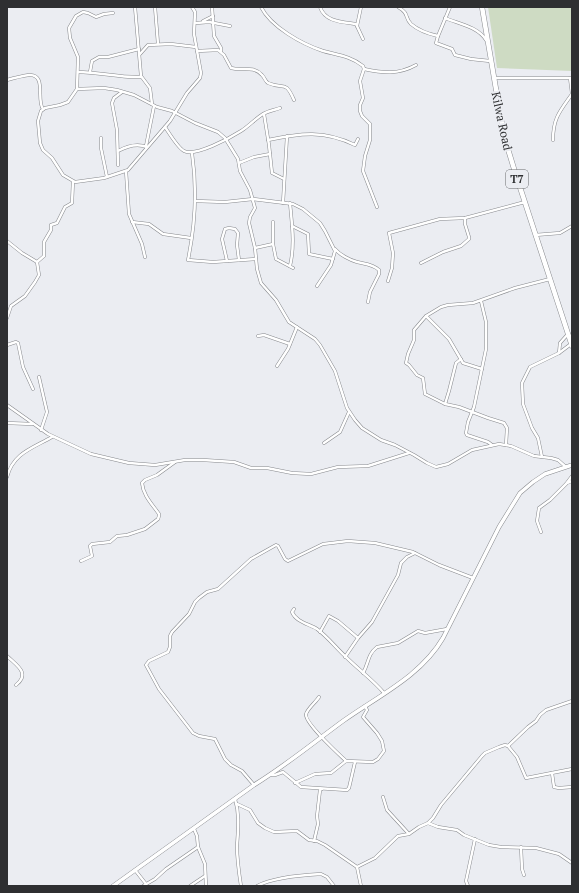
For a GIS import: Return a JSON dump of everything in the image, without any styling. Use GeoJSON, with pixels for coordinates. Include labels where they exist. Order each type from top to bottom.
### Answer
{"type":"FeatureCollection","features":[{"type":"Feature","properties":{"kind":"highway","name":"Kilwa Road"},"geometry":{"type":"LineString","coordinates":[[482,7],[504,136],[535,235],[570,334],[572,345]]}},
{"type":"Feature","properties":{"kind":"main road"},"geometry":{"type":"LineString","coordinates":[[114,886],[254,785],[271,775],[364,706],[404,680],[429,658],[436,650],[499,527],[525,488],[546,474],[572,465]]}},
{"type":"Feature","properties":{"kind":"street"},"geometry":{"type":"LineString","coordinates":[[135,7],[142,77],[150,88],[153,105],[146,147]]}},
{"type":"Feature","properties":{"kind":"street"},"geometry":{"type":"LineString","coordinates":[[156,7],[158,45]]}},
{"type":"Feature","properties":{"kind":"street"},"geometry":{"type":"LineString","coordinates":[[113,13],[96,17],[83,12],[76,16],[69,32],[71,42],[77,53],[77,89],[68,102],[43,109],[40,113],[38,122],[44,151],[53,160],[63,175],[73,181],[93,180],[126,171],[166,126],[187,93],[200,77],[201,72],[194,31],[196,23],[195,12],[192,7]]}},
{"type":"Feature","properties":{"kind":"street"},"geometry":{"type":"LineString","coordinates":[[212,7],[214,36],[231,68],[246,68],[256,71],[263,76],[268,83],[286,86],[290,90],[294,100]]}},
{"type":"Feature","properties":{"kind":"street"},"geometry":{"type":"LineString","coordinates":[[261,7],[271,21],[301,41],[323,51],[347,57],[363,65],[364,69],[360,81],[363,98],[360,105],[360,110],[362,116],[370,124],[370,140],[365,156],[363,171],[377,207]]}},
{"type":"Feature","properties":{"kind":"street"},"geometry":{"type":"LineString","coordinates":[[320,7],[323,14],[327,17],[358,26]]}},
{"type":"Feature","properties":{"kind":"street"},"geometry":{"type":"LineString","coordinates":[[361,7],[358,26],[363,39]]}},
{"type":"Feature","properties":{"kind":"street"},"geometry":{"type":"LineString","coordinates":[[398,7],[405,12],[411,24],[426,32],[438,36]]}},
{"type":"Feature","properties":{"kind":"street"},"geometry":{"type":"LineString","coordinates":[[450,7],[438,36],[437,44],[452,48],[455,55],[472,60],[490,61]]}},
{"type":"Feature","properties":{"kind":"street"},"geometry":{"type":"LineString","coordinates":[[203,22],[213,16]]}},
{"type":"Feature","properties":{"kind":"street"},"geometry":{"type":"LineString","coordinates":[[445,18],[479,31],[488,42]]}},
{"type":"Feature","properties":{"kind":"street"},"geometry":{"type":"LineString","coordinates":[[196,23],[214,22],[230,26]]}},
{"type":"Feature","properties":{"kind":"street"},"geometry":{"type":"LineString","coordinates":[[140,54],[147,45],[171,44],[196,49],[214,49],[221,51]]}},
{"type":"Feature","properties":{"kind":"street"},"geometry":{"type":"LineString","coordinates":[[90,72],[93,60],[100,57],[111,56],[139,49]]}},
{"type":"Feature","properties":{"kind":"street"},"geometry":{"type":"LineString","coordinates":[[364,69],[390,73],[405,70],[416,65]]}},
{"type":"Feature","properties":{"kind":"street"},"geometry":{"type":"LineString","coordinates":[[78,72],[90,72],[124,77],[142,77]]}},
{"type":"Feature","properties":{"kind":"street"},"geometry":{"type":"LineString","coordinates":[[7,80],[28,75],[37,77],[40,83],[40,105],[43,109]]}},
{"type":"Feature","properties":{"kind":"street"},"geometry":{"type":"LineString","coordinates":[[493,78],[571,78],[572,94],[556,118],[553,129],[553,140]]}},
{"type":"Feature","properties":{"kind":"street"},"geometry":{"type":"LineString","coordinates":[[77,89],[108,88],[134,95],[194,123],[215,130],[226,139],[238,159],[241,173],[249,187],[253,199],[254,209],[248,223],[255,248],[259,276],[263,286],[276,300],[289,322],[315,339],[320,345],[335,371],[349,412],[358,424],[376,438],[433,466],[443,466],[454,462],[472,450],[493,445],[506,445],[530,455],[558,460],[566,467]]}},
{"type":"Feature","properties":{"kind":"street"},"geometry":{"type":"LineString","coordinates":[[118,165],[117,130],[112,104],[114,98],[122,92]]}},
{"type":"Feature","properties":{"kind":"street"},"geometry":{"type":"LineString","coordinates":[[166,126],[181,149],[192,153],[210,147],[241,132],[264,114],[280,108]]}},
{"type":"Feature","properties":{"kind":"street"},"geometry":{"type":"LineString","coordinates":[[264,114],[272,173],[284,179]]}},
{"type":"Feature","properties":{"kind":"street"},"geometry":{"type":"LineString","coordinates":[[268,140],[308,134],[328,135],[343,139],[355,145],[358,139]]}},
{"type":"Feature","properties":{"kind":"street"},"geometry":{"type":"LineString","coordinates":[[283,203],[287,136]]}},
{"type":"Feature","properties":{"kind":"street"},"geometry":{"type":"LineString","coordinates":[[101,138],[101,148],[107,177]]}},
{"type":"Feature","properties":{"kind":"street"},"geometry":{"type":"LineString","coordinates":[[118,151],[130,146],[146,147]]}},
{"type":"Feature","properties":{"kind":"street"},"geometry":{"type":"LineString","coordinates":[[192,153],[195,201],[188,260],[213,262],[256,259]]}},
{"type":"Feature","properties":{"kind":"street"},"geometry":{"type":"LineString","coordinates":[[239,163],[254,157],[270,154]]}},
{"type":"Feature","properties":{"kind":"street"},"geometry":{"type":"LineString","coordinates":[[126,171],[129,214],[142,244],[145,257]]}},
{"type":"Feature","properties":{"kind":"street"},"geometry":{"type":"LineString","coordinates":[[37,262],[44,256],[44,242],[51,230],[51,225],[57,223],[65,208],[72,202],[73,181]]}},
{"type":"Feature","properties":{"kind":"street"},"geometry":{"type":"LineString","coordinates":[[195,201],[226,202],[253,199],[290,203],[303,209],[320,223],[326,231],[335,254],[328,271],[317,286]]}},
{"type":"Feature","properties":{"kind":"street"},"geometry":{"type":"LineString","coordinates":[[388,281],[392,268],[393,253],[389,233],[442,218],[465,218],[525,202]]}},
{"type":"Feature","properties":{"kind":"street"},"geometry":{"type":"LineString","coordinates":[[290,203],[293,250],[290,266]]}},
{"type":"Feature","properties":{"kind":"street"},"geometry":{"type":"LineString","coordinates":[[421,263],[443,252],[461,246],[466,242],[469,237],[465,224],[465,218]]}},
{"type":"Feature","properties":{"kind":"street"},"geometry":{"type":"LineString","coordinates":[[132,222],[149,224],[163,234],[191,238]]}},
{"type":"Feature","properties":{"kind":"street"},"geometry":{"type":"LineString","coordinates":[[273,222],[273,244],[276,259],[293,268]]}},
{"type":"Feature","properties":{"kind":"street"},"geometry":{"type":"LineString","coordinates":[[292,226],[308,234],[309,254],[334,258]]}},
{"type":"Feature","properties":{"kind":"street"},"geometry":{"type":"LineString","coordinates":[[535,235],[554,234],[566,230],[572,226]]}},
{"type":"Feature","properties":{"kind":"street"},"geometry":{"type":"LineString","coordinates":[[227,261],[222,239],[225,229],[229,228],[235,229],[238,233],[237,245],[239,260]]}},
{"type":"Feature","properties":{"kind":"street"},"geometry":{"type":"LineString","coordinates":[[7,240],[22,253],[37,262],[39,274],[25,296],[11,306],[7,318]]}},
{"type":"Feature","properties":{"kind":"street"},"geometry":{"type":"LineString","coordinates":[[255,248],[273,244]]}},
{"type":"Feature","properties":{"kind":"street"},"geometry":{"type":"LineString","coordinates":[[334,249],[356,261],[374,266],[379,270],[379,274],[370,292],[368,302]]}},
{"type":"Feature","properties":{"kind":"street"},"geometry":{"type":"LineString","coordinates":[[506,445],[507,428],[504,423],[459,407],[445,404],[425,394],[423,378],[417,375],[406,363],[414,340],[414,330],[426,316],[441,307],[448,305],[473,304],[514,288],[550,279]]}},
{"type":"Feature","properties":{"kind":"street"},"geometry":{"type":"LineString","coordinates":[[481,301],[487,330],[486,349],[474,407],[471,412],[466,432],[467,435],[493,445]]}},
{"type":"Feature","properties":{"kind":"street"},"geometry":{"type":"LineString","coordinates":[[426,316],[449,339],[465,364],[482,368]]}},
{"type":"Feature","properties":{"kind":"street"},"geometry":{"type":"LineString","coordinates":[[277,366],[284,356],[297,328]]}},
{"type":"Feature","properties":{"kind":"street"},"geometry":{"type":"LineString","coordinates":[[559,353],[560,343],[570,334]]}},
{"type":"Feature","properties":{"kind":"street"},"geometry":{"type":"LineString","coordinates":[[258,336],[264,335],[290,344]]}},
{"type":"Feature","properties":{"kind":"street"},"geometry":{"type":"LineString","coordinates":[[7,345],[16,342],[18,343],[23,367],[33,389]]}},
{"type":"Feature","properties":{"kind":"street"},"geometry":{"type":"LineString","coordinates":[[542,457],[538,438],[532,428],[523,404],[521,385],[527,370],[530,367],[572,345]]}},
{"type":"Feature","properties":{"kind":"street"},"geometry":{"type":"LineString","coordinates":[[445,404],[456,363],[461,359]]}},
{"type":"Feature","properties":{"kind":"street"},"geometry":{"type":"LineString","coordinates":[[39,377],[47,412],[41,430]]}},
{"type":"Feature","properties":{"kind":"street"},"geometry":{"type":"LineString","coordinates":[[7,405],[41,430],[52,436],[96,456],[129,463],[155,465],[175,461],[198,460],[234,462],[251,468],[311,474],[338,467],[368,466],[409,453]]}},
{"type":"Feature","properties":{"kind":"street"},"geometry":{"type":"LineString","coordinates":[[324,443],[340,432],[349,412]]}},
{"type":"Feature","properties":{"kind":"street"},"geometry":{"type":"LineString","coordinates":[[7,423],[33,424]]}},
{"type":"Feature","properties":{"kind":"street"},"geometry":{"type":"LineString","coordinates":[[7,477],[8,471],[15,459],[23,452],[52,436]]}},
{"type":"Feature","properties":{"kind":"street"},"geometry":{"type":"LineString","coordinates":[[82,561],[92,556],[90,546],[92,544],[110,542],[117,536],[145,529],[158,519],[160,516],[149,501],[142,483],[145,480],[157,475],[175,461]]}},
{"type":"Feature","properties":{"kind":"street"},"geometry":{"type":"LineString","coordinates":[[542,532],[537,521],[539,508],[550,500],[572,476]]}},
{"type":"Feature","properties":{"kind":"street"},"geometry":{"type":"LineString","coordinates":[[566,484],[572,481]]}},
{"type":"Feature","properties":{"kind":"street"},"geometry":{"type":"LineString","coordinates":[[254,785],[242,771],[231,765],[225,759],[215,739],[203,737],[193,733],[159,689],[146,665],[149,661],[168,652],[172,632],[189,614],[199,598],[207,592],[218,589],[251,559],[276,545],[288,561],[323,544],[348,541],[374,543],[415,552],[439,566],[473,578]]}},
{"type":"Feature","properties":{"kind":"street"},"geometry":{"type":"LineString","coordinates":[[345,657],[358,638],[372,622],[384,602],[398,575],[401,563],[415,552]]}},
{"type":"Feature","properties":{"kind":"street"},"geometry":{"type":"LineString","coordinates":[[294,609],[292,612],[294,616],[320,632],[384,693]]}},
{"type":"Feature","properties":{"kind":"street"},"geometry":{"type":"LineString","coordinates":[[320,632],[329,616],[338,621],[358,638]]}},
{"type":"Feature","properties":{"kind":"street"},"geometry":{"type":"LineString","coordinates":[[363,673],[366,667],[367,658],[377,647],[398,643],[418,631],[425,633],[447,629]]}},
{"type":"Feature","properties":{"kind":"street"},"geometry":{"type":"LineString","coordinates":[[7,656],[22,673],[21,680],[16,685]]}},
{"type":"Feature","properties":{"kind":"street"},"geometry":{"type":"LineString","coordinates":[[319,697],[306,718],[321,737],[346,761],[376,761],[384,750],[382,741],[377,733],[363,717],[367,710],[364,706]]}},
{"type":"Feature","properties":{"kind":"street"},"geometry":{"type":"LineString","coordinates":[[357,867],[375,858],[398,836],[409,834],[428,823],[441,805],[485,753],[505,745],[508,746],[546,710],[572,701]]}},
{"type":"Feature","properties":{"kind":"street"},"geometry":{"type":"LineString","coordinates":[[508,746],[517,757],[526,778],[572,769]]}},
{"type":"Feature","properties":{"kind":"street"},"geometry":{"type":"LineString","coordinates":[[295,783],[315,774],[331,773],[346,761]]}},
{"type":"Feature","properties":{"kind":"street"},"geometry":{"type":"LineString","coordinates":[[271,775],[283,772],[301,787],[348,789],[355,762]]}},
{"type":"Feature","properties":{"kind":"street"},"geometry":{"type":"LineString","coordinates":[[552,773],[554,787],[559,788],[572,786]]}},
{"type":"Feature","properties":{"kind":"street"},"geometry":{"type":"LineString","coordinates":[[314,841],[318,824],[318,798],[320,790],[322,789]]}},
{"type":"Feature","properties":{"kind":"street"},"geometry":{"type":"LineString","coordinates":[[383,797],[387,810],[409,834]]}},
{"type":"Feature","properties":{"kind":"street"},"geometry":{"type":"LineString","coordinates":[[235,799],[237,804],[239,826],[238,852],[241,886]]}},
{"type":"Feature","properties":{"kind":"street"},"geometry":{"type":"LineString","coordinates":[[237,804],[250,810],[258,823],[270,830],[277,832],[297,831],[309,840],[325,845],[357,867],[361,886]]}},
{"type":"Feature","properties":{"kind":"street"},"geometry":{"type":"LineString","coordinates":[[428,823],[438,827],[454,829],[497,847],[534,848],[552,852],[562,855],[572,863]]}},
{"type":"Feature","properties":{"kind":"street"},"geometry":{"type":"LineString","coordinates":[[194,829],[197,836],[198,847],[205,864],[206,886]]}},
{"type":"Feature","properties":{"kind":"street"},"geometry":{"type":"LineString","coordinates":[[468,886],[466,881],[475,839]]}},
{"type":"Feature","properties":{"kind":"street"},"geometry":{"type":"LineString","coordinates":[[135,870],[144,885],[155,879],[166,869],[198,847]]}},
{"type":"Feature","properties":{"kind":"street"},"geometry":{"type":"LineString","coordinates":[[521,847],[522,869],[524,875]]}},
{"type":"Feature","properties":{"kind":"street"},"geometry":{"type":"LineString","coordinates":[[257,886],[267,881],[276,879],[322,874],[327,877],[334,886]]}},
{"type":"Feature","properties":{"kind":"street"},"geometry":{"type":"LineString","coordinates":[[190,886],[205,876]]}},
{"type":"Feature","properties":{"kind":"green space"},"geometry":{"type":"Polygon","coordinates":[[[488,7],[572,7],[572,71],[497,68],[488,7]]]}}]}
